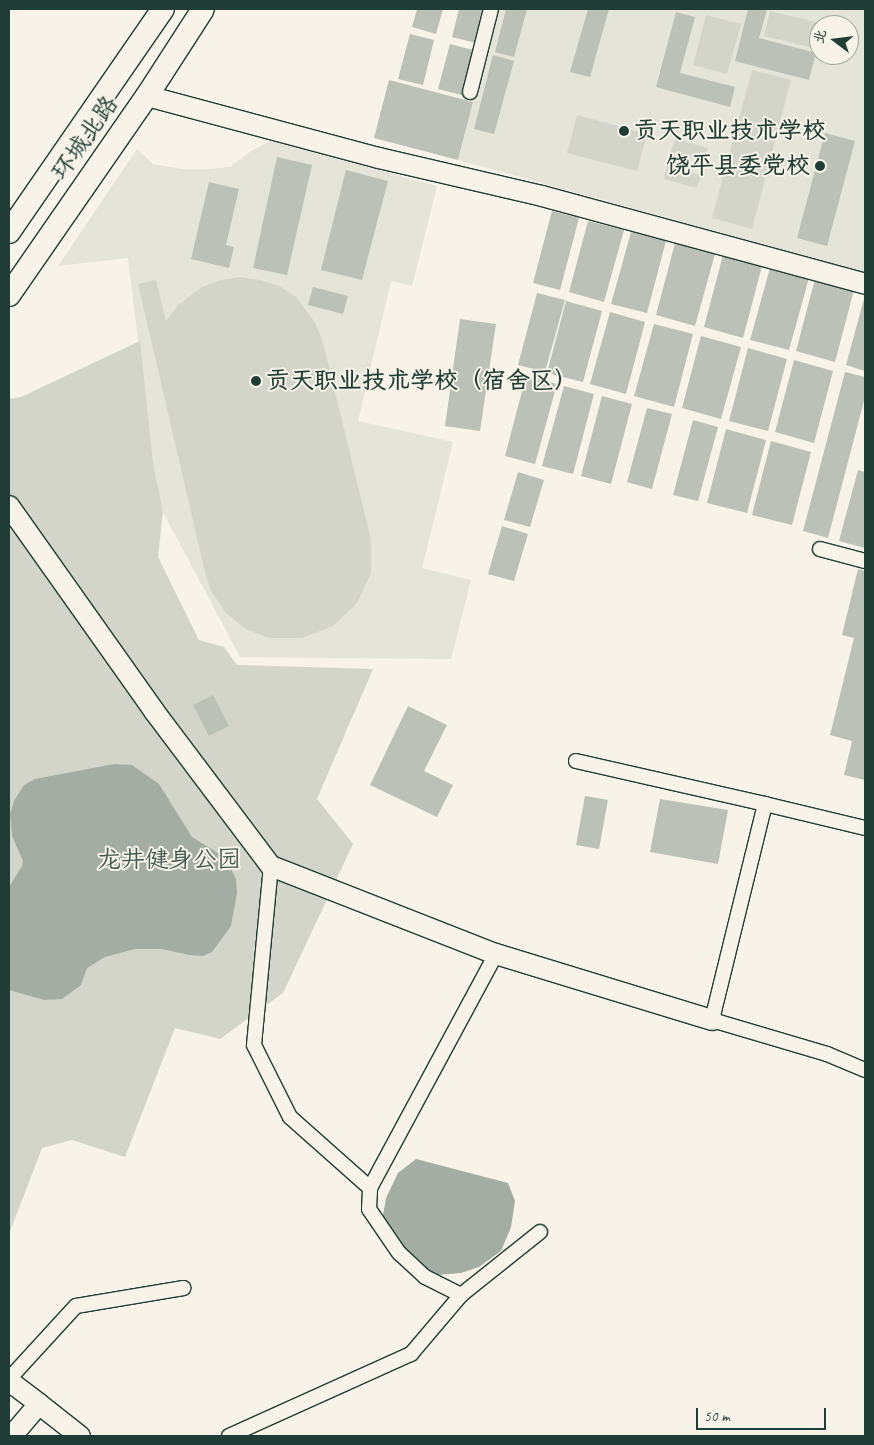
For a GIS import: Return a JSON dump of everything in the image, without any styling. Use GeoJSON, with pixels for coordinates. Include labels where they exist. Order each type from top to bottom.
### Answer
{"type":"FeatureCollection","features":[{"type":"Feature","properties":{"kind":"main road","name":"环城北路"},"geometry":{"type":"LineString","coordinates":[[9,232],[163,9]]}},
{"type":"Feature","properties":{"kind":"main road","name":"环城北路"},"geometry":{"type":"LineString","coordinates":[[9,295],[147,96],[203,9]]}},
{"type":"Feature","properties":{"kind":"street"},"geometry":{"type":"LineString","coordinates":[[470,92],[491,9]]}},
{"type":"Feature","properties":{"kind":"street"},"geometry":{"type":"LineString","coordinates":[[147,96],[379,158],[542,196],[865,284]]}},
{"type":"Feature","properties":{"kind":"street"},"geometry":{"type":"LineString","coordinates":[[9,506],[154,711],[270,866],[496,954],[828,1054],[865,1070]]}},
{"type":"Feature","properties":{"kind":"street"},"geometry":{"type":"LineString","coordinates":[[820,549],[865,560]]}},
{"type":"Feature","properties":{"kind":"street"},"geometry":{"type":"LineString","coordinates":[[576,761],[865,828]]}},
{"type":"Feature","properties":{"kind":"street"},"geometry":{"type":"LineString","coordinates":[[712,1020],[765,804]]}},
{"type":"Feature","properties":{"kind":"street"},"geometry":{"type":"LineString","coordinates":[[270,866],[254,1045],[290,1117],[370,1188]]}},
{"type":"Feature","properties":{"kind":"street"},"geometry":{"type":"LineString","coordinates":[[461,1295],[425,1277],[399,1252],[369,1209],[370,1188],[496,954]]}},
{"type":"Feature","properties":{"kind":"street"},"geometry":{"type":"LineString","coordinates":[[229,1436],[411,1354],[461,1295],[540,1232]]}},
{"type":"Feature","properties":{"kind":"street"},"geometry":{"type":"LineString","coordinates":[[80,1436],[9,1380],[76,1306],[184,1288]]}},
{"type":"Feature","properties":{"kind":"street"},"geometry":{"type":"LineString","coordinates":[[12,1436],[39,1404]]}},
{"type":"Feature","properties":{"kind":"shaded area","name":"贡天职业技术学校"},"geometry":{"type":"Polygon","coordinates":[[[497,9],[865,9],[865,272],[458,160],[497,9]]]}},
{"type":"Feature","properties":{"kind":"shaded area","name":"贡天职业技术学校（宿舍区）"},"geometry":{"type":"Polygon","coordinates":[[[270,141],[437,186],[412,286],[391,281],[358,421],[453,442],[422,568],[471,580],[451,659],[240,657],[163,512],[153,462],[128,258],[58,266],[137,149],[153,164],[182,169],[210,169],[230,167],[251,151],[270,141]]]}},
{"type":"Feature","properties":{"kind":"shaded area"},"geometry":{"type":"Polygon","coordinates":[[[114,764],[132,765],[159,784],[192,837],[218,853],[231,869],[236,879],[237,893],[231,926],[212,952],[203,956],[162,949],[135,949],[105,957],[87,968],[81,985],[62,999],[44,1000],[9,990],[9,887],[23,861],[12,836],[10,814],[14,801],[24,785],[35,779],[114,764]]]}},
{"type":"Feature","properties":{"kind":"shaded area"},"geometry":{"type":"Polygon","coordinates":[[[416,1159],[508,1183],[515,1201],[511,1227],[501,1251],[479,1267],[461,1273],[437,1275],[417,1264],[397,1242],[383,1215],[386,1198],[398,1173],[416,1159]]]}},
{"type":"Feature","properties":{"kind":"green space"},"geometry":{"type":"Polygon","coordinates":[[[770,11],[809,20],[809,47],[764,36],[770,11]]]}},
{"type":"Feature","properties":{"kind":"green space"},"geometry":{"type":"Polygon","coordinates":[[[706,15],[741,24],[727,74],[693,65],[706,15]]]}},
{"type":"Feature","properties":{"kind":"green space"},"geometry":{"type":"Polygon","coordinates":[[[752,70],[791,80],[752,229],[712,218],[752,70]]]}},
{"type":"Feature","properties":{"kind":"green space"},"geometry":{"type":"Polygon","coordinates":[[[577,115],[647,134],[637,171],[567,153],[577,115]]]}},
{"type":"Feature","properties":{"kind":"green space"},"geometry":{"type":"Polygon","coordinates":[[[675,139],[708,148],[705,161],[671,152],[675,139]]]}},
{"type":"Feature","properties":{"kind":"green space"},"geometry":{"type":"Polygon","coordinates":[[[667,166],[701,175],[697,188],[664,179],[667,166]]]}},
{"type":"Feature","properties":{"kind":"green space"},"geometry":{"type":"Polygon","coordinates":[[[240,277],[260,280],[279,286],[296,297],[314,321],[322,339],[371,539],[371,573],[357,603],[333,626],[302,638],[269,638],[246,629],[226,613],[211,591],[138,284],[156,280],[166,321],[178,305],[202,287],[221,280],[240,277]]]}},
{"type":"Feature","properties":{"kind":"green space","name":"龙井健身公园"},"geometry":{"type":"Polygon","coordinates":[[[140,341],[153,462],[163,512],[158,557],[199,640],[224,647],[237,665],[373,669],[317,799],[353,844],[283,993],[220,1039],[175,1028],[125,1157],[72,1140],[42,1148],[9,1234],[9,399],[21,397],[140,341]]]}},
{"type":"Feature","properties":{"kind":"building"},"geometry":{"type":"Polygon","coordinates":[[[417,9],[443,9],[436,34],[412,27],[417,9]]]}},
{"type":"Feature","properties":{"kind":"building"},"geometry":{"type":"Polygon","coordinates":[[[459,9],[484,9],[476,43],[452,37],[459,9]]]}},
{"type":"Feature","properties":{"kind":"building"},"geometry":{"type":"Polygon","coordinates":[[[506,9],[527,9],[514,57],[495,52],[506,9]]]}},
{"type":"Feature","properties":{"kind":"building"},"geometry":{"type":"Polygon","coordinates":[[[588,9],[609,9],[590,77],[570,72],[588,9]]]}},
{"type":"Feature","properties":{"kind":"building"},"geometry":{"type":"Polygon","coordinates":[[[748,9],[767,9],[759,38],[809,51],[809,65],[813,65],[809,80],[735,61],[748,9]]]}},
{"type":"Feature","properties":{"kind":"building"},"geometry":{"type":"Polygon","coordinates":[[[676,12],[695,17],[680,73],[735,87],[730,107],[656,87],[676,12]]]}},
{"type":"Feature","properties":{"kind":"building"},"geometry":{"type":"Polygon","coordinates":[[[410,34],[434,40],[423,85],[398,79],[410,34]]]}},
{"type":"Feature","properties":{"kind":"building"},"geometry":{"type":"Polygon","coordinates":[[[450,44],[473,50],[462,95],[438,89],[450,44]]]}},
{"type":"Feature","properties":{"kind":"building"},"geometry":{"type":"Polygon","coordinates":[[[493,55],[514,61],[494,134],[474,129],[493,55]]]}},
{"type":"Feature","properties":{"kind":"building"},"geometry":{"type":"Polygon","coordinates":[[[389,80],[473,102],[458,160],[374,138],[389,80]]]}},
{"type":"Feature","properties":{"kind":"building"},"geometry":{"type":"Polygon","coordinates":[[[825,133],[855,141],[827,246],[797,238],[825,133]]]}},
{"type":"Feature","properties":{"kind":"building"},"geometry":{"type":"Polygon","coordinates":[[[277,157],[312,165],[287,275],[253,268],[277,157]]]}},
{"type":"Feature","properties":{"kind":"building"},"geometry":{"type":"Polygon","coordinates":[[[346,170],[388,181],[362,280],[321,270],[346,170]]]}},
{"type":"Feature","properties":{"kind":"building"},"geometry":{"type":"Polygon","coordinates":[[[209,182],[239,189],[226,245],[234,247],[229,268],[191,259],[209,182]]]}},
{"type":"Feature","properties":{"kind":"building"},"geometry":{"type":"Polygon","coordinates":[[[552,211],[579,218],[560,290],[533,283],[552,211]]]}},
{"type":"Feature","properties":{"kind":"building"},"geometry":{"type":"Polygon","coordinates":[[[588,221],[624,230],[604,302],[569,292],[588,221]]]}},
{"type":"Feature","properties":{"kind":"building"},"geometry":{"type":"Polygon","coordinates":[[[631,232],[666,241],[647,313],[611,304],[631,232]]]}},
{"type":"Feature","properties":{"kind":"building"},"geometry":{"type":"Polygon","coordinates":[[[675,243],[715,254],[695,326],[656,315],[675,243]]]}},
{"type":"Feature","properties":{"kind":"building"},"geometry":{"type":"Polygon","coordinates":[[[723,255],[762,266],[743,338],[704,327],[723,255]]]}},
{"type":"Feature","properties":{"kind":"building"},"geometry":{"type":"Polygon","coordinates":[[[770,268],[809,278],[789,350],[750,340],[770,268]]]}},
{"type":"Feature","properties":{"kind":"building"},"geometry":{"type":"Polygon","coordinates":[[[815,279],[854,290],[835,362],[796,351],[815,279]]]}},
{"type":"Feature","properties":{"kind":"building"},"geometry":{"type":"Polygon","coordinates":[[[313,287],[348,296],[343,314],[308,305],[313,287]]]}},
{"type":"Feature","properties":{"kind":"building"},"geometry":{"type":"Polygon","coordinates":[[[537,293],[565,300],[545,372],[518,365],[537,293]]]}},
{"type":"Feature","properties":{"kind":"building"},"geometry":{"type":"Polygon","coordinates":[[[865,295],[865,371],[846,365],[865,295]]]}},
{"type":"Feature","properties":{"kind":"building"},"geometry":{"type":"Polygon","coordinates":[[[566,301],[602,311],[583,382],[547,373],[566,301]]]}},
{"type":"Feature","properties":{"kind":"building"},"geometry":{"type":"Polygon","coordinates":[[[610,312],[645,322],[626,394],[590,384],[610,312]]]}},
{"type":"Feature","properties":{"kind":"building"},"geometry":{"type":"Polygon","coordinates":[[[460,319],[496,324],[480,431],[445,426],[460,319]]]}},
{"type":"Feature","properties":{"kind":"building"},"geometry":{"type":"Polygon","coordinates":[[[654,324],[693,334],[674,407],[634,396],[654,324]]]}},
{"type":"Feature","properties":{"kind":"building"},"geometry":{"type":"Polygon","coordinates":[[[701,336],[741,347],[721,419],[682,408],[701,336]]]}},
{"type":"Feature","properties":{"kind":"building"},"geometry":{"type":"Polygon","coordinates":[[[748,348],[787,359],[768,431],[729,421],[748,348]]]}},
{"type":"Feature","properties":{"kind":"building"},"geometry":{"type":"Polygon","coordinates":[[[794,360],[833,371],[814,443],[775,432],[794,360]]]}},
{"type":"Feature","properties":{"kind":"building"},"geometry":{"type":"Polygon","coordinates":[[[845,372],[865,377],[865,397],[828,538],[803,531],[845,372]]]}},
{"type":"Feature","properties":{"kind":"building"},"geometry":{"type":"Polygon","coordinates":[[[526,376],[557,384],[535,464],[505,456],[526,376]]]}},
{"type":"Feature","properties":{"kind":"building"},"geometry":{"type":"Polygon","coordinates":[[[564,386],[594,394],[573,474],[542,466],[564,386]]]}},
{"type":"Feature","properties":{"kind":"building"},"geometry":{"type":"Polygon","coordinates":[[[602,396],[632,404],[611,484],[581,476],[602,396]]]}},
{"type":"Feature","properties":{"kind":"building"},"geometry":{"type":"Polygon","coordinates":[[[647,408],[672,414],[652,489],[627,482],[647,408]]]}},
{"type":"Feature","properties":{"kind":"building"},"geometry":{"type":"Polygon","coordinates":[[[693,420],[718,427],[698,501],[673,495],[693,420]]]}},
{"type":"Feature","properties":{"kind":"building"},"geometry":{"type":"Polygon","coordinates":[[[726,429],[766,440],[747,513],[707,503],[726,429]]]}},
{"type":"Feature","properties":{"kind":"building"},"geometry":{"type":"Polygon","coordinates":[[[771,441],[811,452],[792,525],[752,515],[771,441]]]}},
{"type":"Feature","properties":{"kind":"building"},"geometry":{"type":"Polygon","coordinates":[[[858,470],[865,472],[865,548],[839,541],[858,470]]]}},
{"type":"Feature","properties":{"kind":"building"},"geometry":{"type":"Polygon","coordinates":[[[518,472],[544,480],[530,527],[504,520],[518,472]]]}},
{"type":"Feature","properties":{"kind":"building"},"geometry":{"type":"Polygon","coordinates":[[[502,526],[528,534],[514,581],[488,574],[502,526]]]}},
{"type":"Feature","properties":{"kind":"building"},"geometry":{"type":"Polygon","coordinates":[[[858,569],[865,571],[865,780],[844,775],[852,741],[830,735],[854,638],[842,635],[858,569]]]}},
{"type":"Feature","properties":{"kind":"building"},"geometry":{"type":"Polygon","coordinates":[[[213,695],[229,726],[209,736],[193,705],[213,695]]]}},
{"type":"Feature","properties":{"kind":"building"},"geometry":{"type":"Polygon","coordinates":[[[408,706],[447,725],[424,771],[453,785],[437,817],[370,785],[408,706]]]}},
{"type":"Feature","properties":{"kind":"building"},"geometry":{"type":"Polygon","coordinates":[[[585,796],[608,800],[599,849],[576,845],[585,796]]]}},
{"type":"Feature","properties":{"kind":"building"},"geometry":{"type":"Polygon","coordinates":[[[660,799],[728,810],[718,864],[650,852],[660,799]]]}},
{"type":"Feature","properties":{"kind":"place","name":"贡天职业技术学校"},"geometry":{"type":"Point","coordinates":[624,131]}},
{"type":"Feature","properties":{"kind":"place","name":"饶平县委党校"},"geometry":{"type":"Point","coordinates":[820,166]}},
{"type":"Feature","properties":{"kind":"place","name":"贡天职业技术学校（宿舍区）"},"geometry":{"type":"Point","coordinates":[256,381]}}]}
